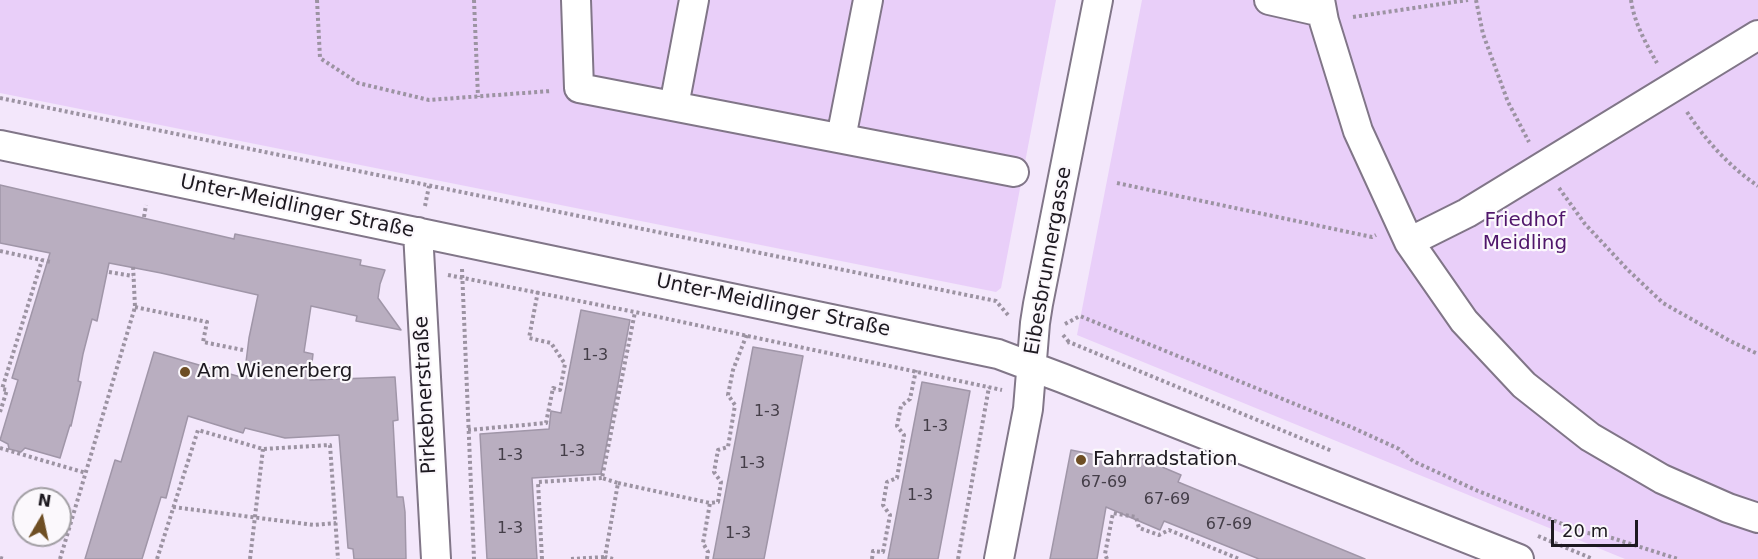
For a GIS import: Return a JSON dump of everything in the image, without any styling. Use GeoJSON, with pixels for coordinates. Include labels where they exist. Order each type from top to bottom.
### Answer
{"type":"FeatureCollection","features":[{"type":"Feature","properties":{"kind":"street"},"geometry":{"type":"LineString","coordinates":[[576,0],[579,88],[1014,172]]}},
{"type":"Feature","properties":{"kind":"street"},"geometry":{"type":"LineString","coordinates":[[674,106],[694,0]]}},
{"type":"Feature","properties":{"kind":"street"},"geometry":{"type":"LineString","coordinates":[[841,138],[868,0]]}},
{"type":"Feature","properties":{"kind":"street","name":"Eibesbrunnergasse"},"geometry":{"type":"LineString","coordinates":[[999,559],[1028,409],[1032,366],[1046,326],[1098,0]]}},
{"type":"Feature","properties":{"kind":"street"},"geometry":{"type":"LineString","coordinates":[[1269,0],[1322,11],[1358,131],[1405,233],[1464,321],[1524,385],[1590,437],[1662,479],[1728,508],[1758,518]]}},
{"type":"Feature","properties":{"kind":"street"},"geometry":{"type":"LineString","coordinates":[[1405,233],[1467,213],[1758,35]]}},
{"type":"Feature","properties":{"kind":"street","name":"Unter-Meidlinger Straße"},"geometry":{"type":"LineString","coordinates":[[0,145],[998,354],[1519,559]]}},
{"type":"Feature","properties":{"kind":"street","name":"Pirkebnerstraße"},"geometry":{"type":"LineString","coordinates":[[417,232],[436,559]]}},
{"type":"Feature","properties":{"kind":"path"},"geometry":{"type":"LineString","coordinates":[[317,0],[320,58],[358,83],[429,100],[579,88]]}},
{"type":"Feature","properties":{"kind":"path"},"geometry":{"type":"LineString","coordinates":[[474,0],[478,97]]}},
{"type":"Feature","properties":{"kind":"path"},"geometry":{"type":"LineString","coordinates":[[1322,11],[1468,0]]}},
{"type":"Feature","properties":{"kind":"path"},"geometry":{"type":"LineString","coordinates":[[1476,0],[1483,33],[1508,102],[1542,167],[1585,224],[1663,303],[1758,354]]}},
{"type":"Feature","properties":{"kind":"path"},"geometry":{"type":"LineString","coordinates":[[0,98],[996,301],[1012,319],[1046,326],[1080,316],[1351,427],[1400,449],[1413,461],[1478,491],[1583,532],[1612,537],[1678,559]]}},
{"type":"Feature","properties":{"kind":"path"},"geometry":{"type":"LineString","coordinates":[[1118,183],[1372,237],[1405,233]]}},
{"type":"Feature","properties":{"kind":"path"},"geometry":{"type":"LineString","coordinates":[[0,251],[51,262]]}},
{"type":"Feature","properties":{"kind":"path"},"geometry":{"type":"LineString","coordinates":[[468,430],[546,423],[553,388],[560,390],[565,364],[551,344],[529,338],[545,258]]}},
{"type":"Feature","properties":{"kind":"path"},"geometry":{"type":"LineString","coordinates":[[0,412],[7,390],[2,389],[42,260]]}},
{"type":"Feature","properties":{"kind":"path"},"geometry":{"type":"LineString","coordinates":[[60,559],[135,307],[133,265]]}},
{"type":"Feature","properties":{"kind":"path"},"geometry":{"type":"LineString","coordinates":[[109,272],[134,276]]}},
{"type":"Feature","properties":{"kind":"path"},"geometry":{"type":"LineString","coordinates":[[474,559],[462,278],[989,387],[958,559]]}},
{"type":"Feature","properties":{"kind":"path"},"geometry":{"type":"LineString","coordinates":[[602,478],[642,279]]}},
{"type":"Feature","properties":{"kind":"path"},"geometry":{"type":"LineString","coordinates":[[543,559],[538,482],[602,478],[710,503],[718,501],[721,482],[714,472],[718,450],[728,447],[735,405],[728,394],[733,370],[760,303]]}},
{"type":"Feature","properties":{"kind":"path"},"geometry":{"type":"LineString","coordinates":[[135,307],[207,322],[204,342],[243,350]]}},
{"type":"Feature","properties":{"kind":"path"},"geometry":{"type":"LineString","coordinates":[[872,559],[873,551],[883,552],[890,516],[883,506],[887,482],[897,478],[904,435],[897,426],[901,406],[910,399],[915,372],[926,338]]}},
{"type":"Feature","properties":{"kind":"path"},"geometry":{"type":"LineString","coordinates":[[158,559],[198,430],[262,448],[330,445],[338,559]]}},
{"type":"Feature","properties":{"kind":"path"},"geometry":{"type":"LineString","coordinates":[[0,448],[86,473]]}},
{"type":"Feature","properties":{"kind":"path"},"geometry":{"type":"LineString","coordinates":[[250,559],[262,448]]}},
{"type":"Feature","properties":{"kind":"path"},"geometry":{"type":"LineString","coordinates":[[605,557],[618,483]]}},
{"type":"Feature","properties":{"kind":"path"},"geometry":{"type":"LineString","coordinates":[[706,559],[708,552],[703,543],[710,503]]}},
{"type":"Feature","properties":{"kind":"path"},"geometry":{"type":"LineString","coordinates":[[173,507],[314,525],[336,523]]}},
{"type":"Feature","properties":{"kind":"path"},"geometry":{"type":"LineString","coordinates":[[1107,559],[1105,554],[1113,513],[1136,517],[1139,528],[1159,536],[1169,530],[1239,559]]}},
{"type":"Feature","properties":{"kind":"path"},"geometry":{"type":"LineString","coordinates":[[571,559],[605,557],[613,559]]}},
{"type":"Feature","properties":{"kind":"green space"},"geometry":{"type":"Polygon","coordinates":[[[0,0],[1056,0],[1001,288],[996,292],[0,93],[0,0]]]}},
{"type":"Feature","properties":{"kind":"green space","name":"Friedhof Meidling"},"geometry":{"type":"Polygon","coordinates":[[[1142,0],[1758,0],[1758,559],[1625,559],[1077,335],[1142,0]]]}},
{"type":"Feature","properties":{"kind":"building","name":"Am Wienerberg"},"geometry":{"type":"Polygon","coordinates":[[[0,185],[234,239],[235,234],[361,260],[360,265],[385,270],[378,298],[401,330],[356,321],[357,316],[311,306],[304,352],[313,354],[310,380],[395,377],[398,420],[393,421],[397,497],[403,497],[406,559],[354,559],[353,549],[348,548],[339,435],[285,438],[245,428],[243,433],[188,416],[166,498],[161,497],[142,559],[85,559],[115,460],[121,462],[154,352],[244,378],[258,295],[109,263],[97,321],[92,319],[83,354],[78,381],[81,382],[71,426],[60,458],[25,448],[21,452],[9,449],[8,444],[0,440],[18,380],[12,378],[50,253],[0,243],[0,185]]]}},
{"type":"Feature","properties":{"kind":"building"},"geometry":{"type":"Polygon","coordinates":[[[581,310],[630,320],[601,474],[532,478],[537,559],[487,559],[480,434],[549,429],[551,411],[561,413],[581,310]]]}},
{"type":"Feature","properties":{"kind":"building"},"geometry":{"type":"Polygon","coordinates":[[[753,347],[803,356],[764,559],[713,559],[753,347]]]}},
{"type":"Feature","properties":{"kind":"building"},"geometry":{"type":"Polygon","coordinates":[[[922,382],[970,391],[938,559],[888,559],[922,382]]]}},
{"type":"Feature","properties":{"kind":"building"},"geometry":{"type":"Polygon","coordinates":[[[1071,450],[1131,462],[1134,455],[1181,475],[1178,482],[1365,559],[1259,559],[1164,521],[1160,530],[1106,507],[1097,559],[1050,559],[1071,450]]]}},
{"type":"Feature","properties":{"kind":"place","name":"Am Wienerberg"},"geometry":{"type":"Point","coordinates":[185,372]}},
{"type":"Feature","properties":{"kind":"place","name":"Fahrradstation"},"geometry":{"type":"Point","coordinates":[1081,460]}}]}
